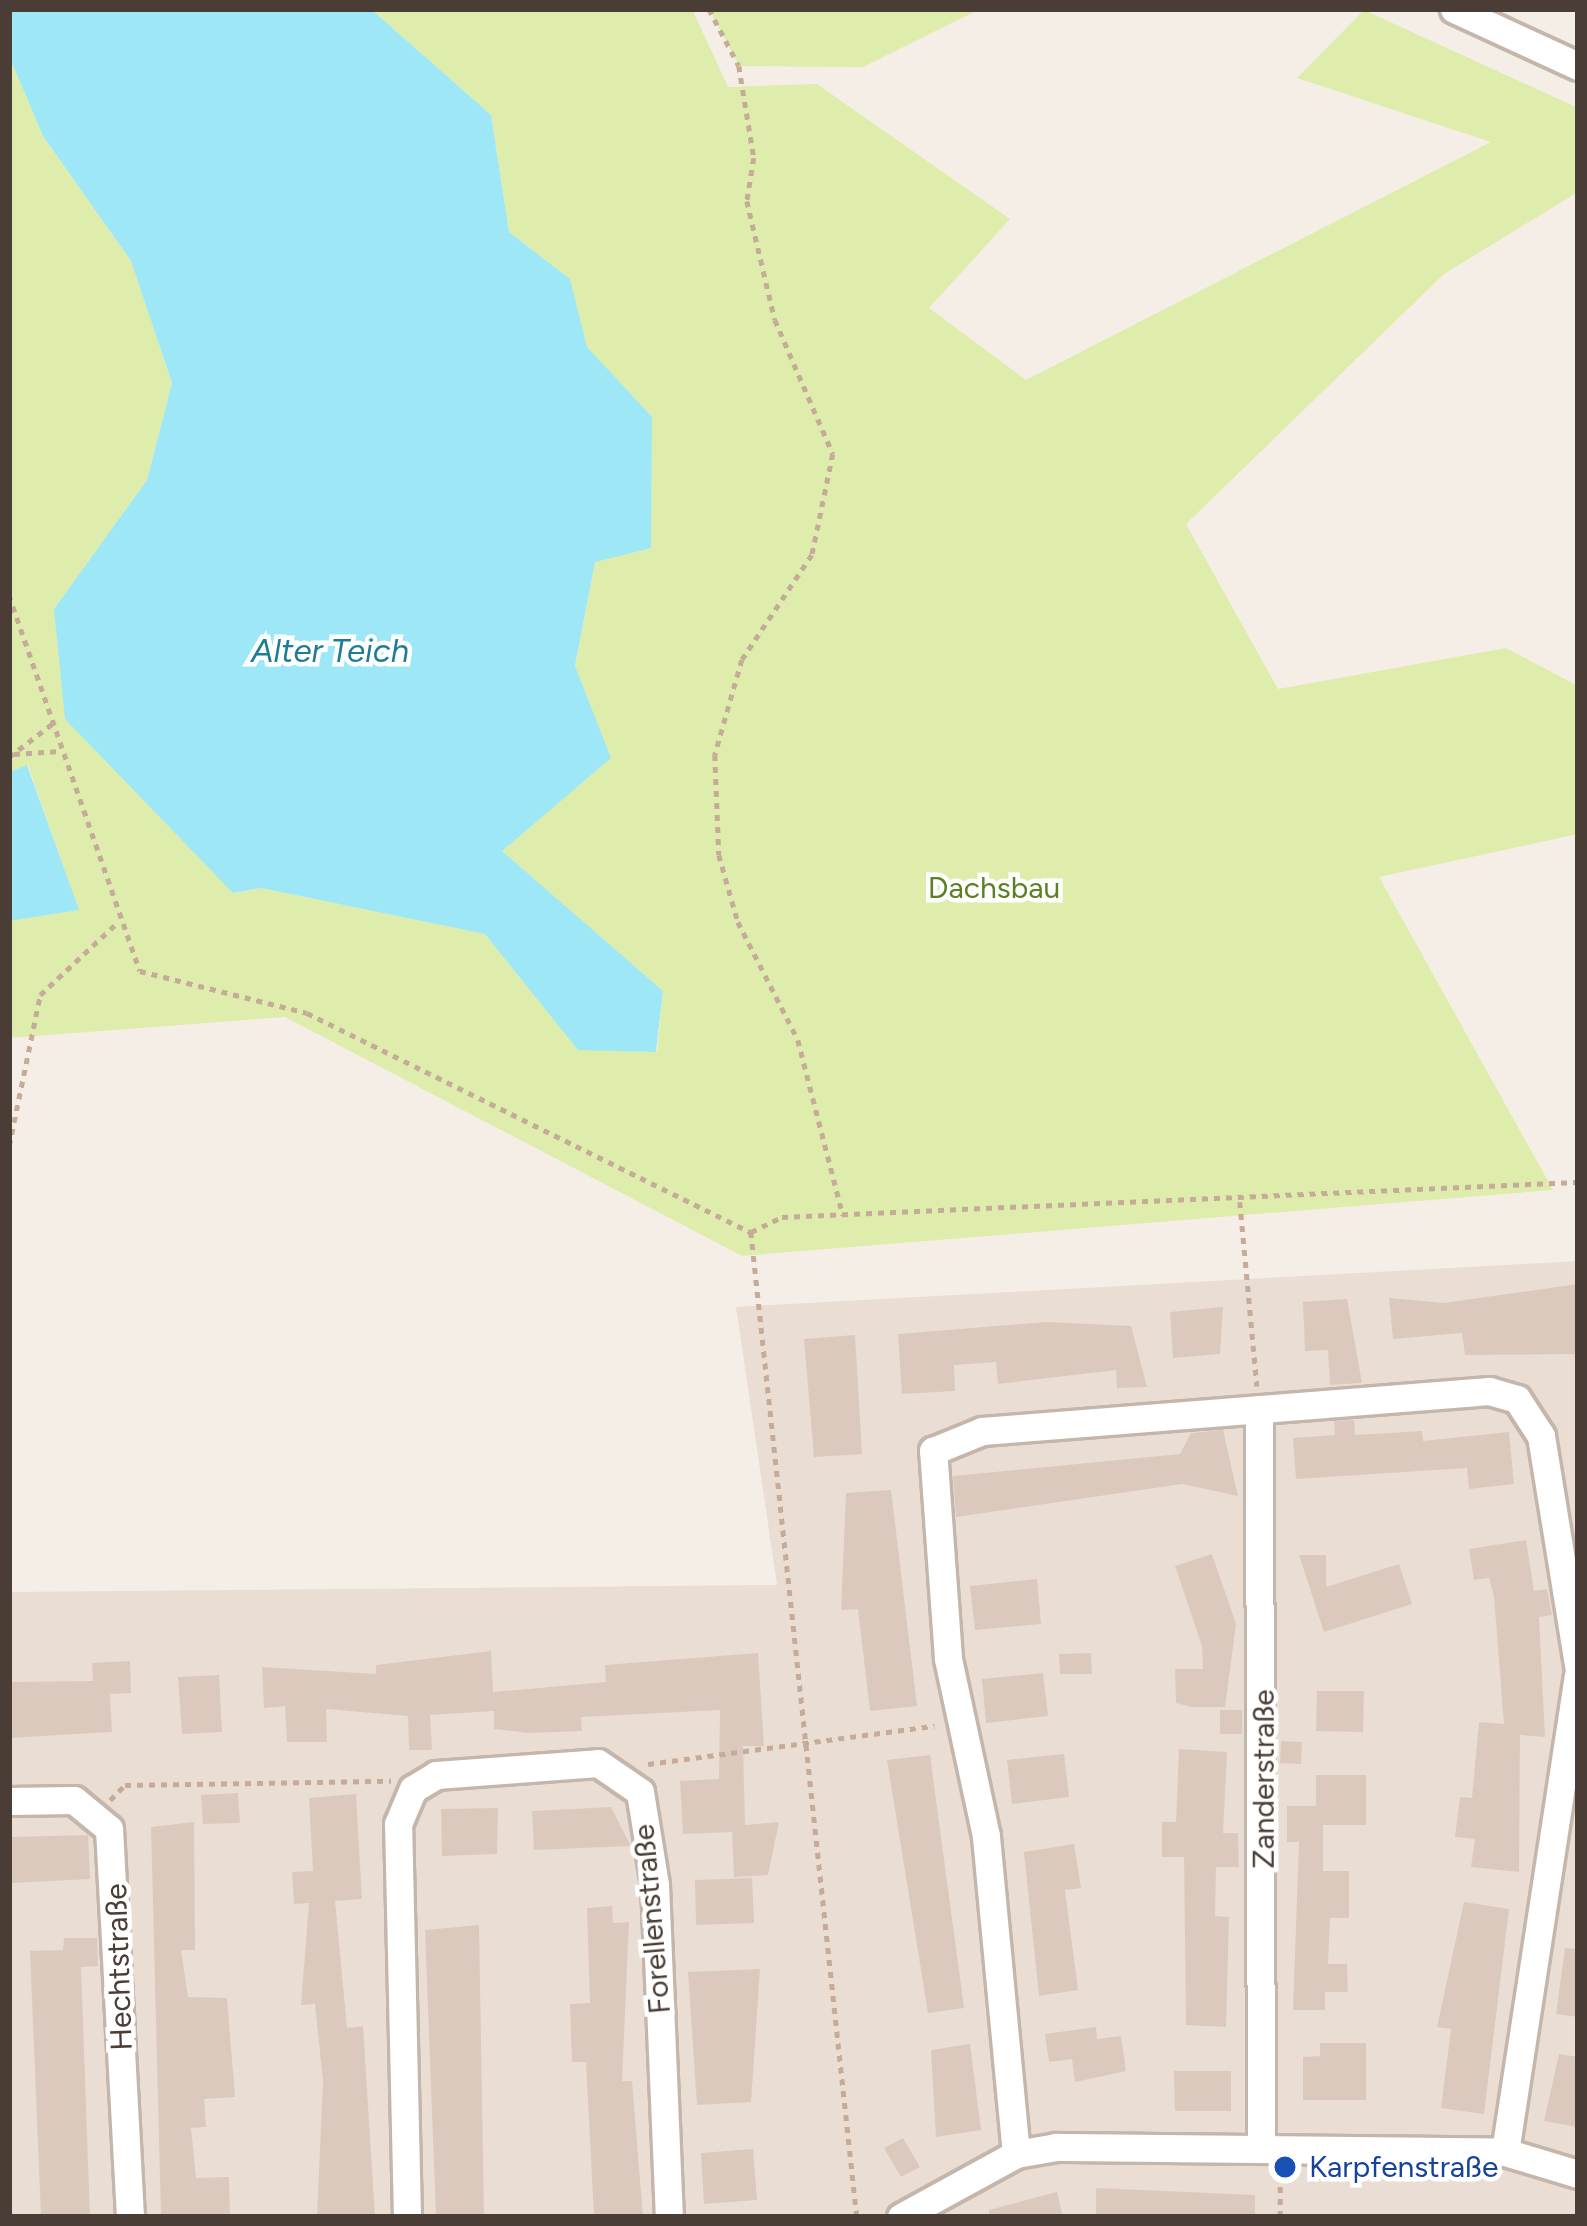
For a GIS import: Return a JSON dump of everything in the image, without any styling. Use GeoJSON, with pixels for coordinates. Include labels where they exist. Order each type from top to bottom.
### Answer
{"type":"FeatureCollection","features":[{"type":"Feature","properties":{"kind":"street"},"geometry":{"type":"LineString","coordinates":[[1454,9],[1578,65]]}},
{"type":"Feature","properties":{"kind":"street"},"geometry":{"type":"LineString","coordinates":[[1016,2154],[986,1836],[962,1722],[933,1451],[982,1431],[1489,1391],[1517,1399],[1541,1436],[1578,1665]]}},
{"type":"Feature","properties":{"kind":"street","name":"Zanderstraße"},"geometry":{"type":"LineString","coordinates":[[1259,1409],[1271,2150]]}},
{"type":"Feature","properties":{"kind":"street"},"geometry":{"type":"LineString","coordinates":[[1505,2152],[1578,1677]]}},
{"type":"Feature","properties":{"kind":"street"},"geometry":{"type":"LineString","coordinates":[[407,2217],[396,1878],[413,1789],[436,1775],[619,1768]]}},
{"type":"Feature","properties":{"kind":"street","name":"Forellenstraße"},"geometry":{"type":"LineString","coordinates":[[619,1768],[640,1792],[655,1885],[669,2217]]}},
{"type":"Feature","properties":{"kind":"street"},"geometry":{"type":"LineString","coordinates":[[9,1801],[74,1800],[98,1811]]}},
{"type":"Feature","properties":{"kind":"street","name":"Hechtstraße"},"geometry":{"type":"LineString","coordinates":[[98,1811],[115,1864],[130,2217]]}},
{"type":"Feature","properties":{"kind":"street"},"geometry":{"type":"LineString","coordinates":[[901,2217],[1016,2154],[1505,2152],[1578,2174]]}},
{"type":"Feature","properties":{"kind":"path"},"geometry":{"type":"LineString","coordinates":[[709,9],[739,66],[754,158],[747,201],[775,320],[833,454],[812,555],[736,679],[715,755],[719,855],[738,922],[798,1040],[843,1215]]}},
{"type":"Feature","properties":{"kind":"path"},"geometry":{"type":"LineString","coordinates":[[9,595],[117,923],[140,971],[308,1012],[752,1232]]}},
{"type":"Feature","properties":{"kind":"path"},"geometry":{"type":"LineString","coordinates":[[11,756],[52,724]]}},
{"type":"Feature","properties":{"kind":"path"},"geometry":{"type":"LineString","coordinates":[[11,756],[61,752]]}},
{"type":"Feature","properties":{"kind":"path"},"geometry":{"type":"LineString","coordinates":[[9,1146],[40,995],[117,923]]}},
{"type":"Feature","properties":{"kind":"path"},"geometry":{"type":"LineString","coordinates":[[752,1232],[782,1217],[1240,1202],[1578,1182]]}},
{"type":"Feature","properties":{"kind":"path"},"geometry":{"type":"LineString","coordinates":[[1240,1202],[1259,1409]]}},
{"type":"Feature","properties":{"kind":"path"},"geometry":{"type":"LineString","coordinates":[[752,1232],[857,2217]]}},
{"type":"Feature","properties":{"kind":"path"},"geometry":{"type":"LineString","coordinates":[[619,1768],[962,1722]]}},
{"type":"Feature","properties":{"kind":"path"},"geometry":{"type":"LineString","coordinates":[[98,1811],[124,1785],[370,1773],[413,1789]]}},
{"type":"Feature","properties":{"kind":"path"},"geometry":{"type":"LineString","coordinates":[[1271,2150],[1280,2217]]}},
{"type":"Feature","properties":{"kind":"shaded area"},"geometry":{"type":"Polygon","coordinates":[[[1578,1261],[1578,2217],[9,2217],[9,1592],[777,1585],[736,1307],[1578,1261]]]}},
{"type":"Feature","properties":{"kind":"green space","name":"Dachsbau"},"geometry":{"type":"Polygon","coordinates":[[[371,9],[692,9],[728,87],[817,84],[1010,219],[929,308],[1026,380],[1491,142],[1297,78],[1364,10],[1578,108],[1578,192],[1444,274],[1186,524],[1278,689],[1506,648],[1578,686],[1578,834],[1379,877],[1553,1190],[742,1256],[285,1017],[9,1038],[9,921],[78,910],[28,765],[9,772],[9,56],[43,136],[131,261],[172,383],[147,480],[54,609],[233,893],[261,888],[485,934],[578,1049],[657,1052],[663,991],[501,851],[610,758],[575,667],[595,561],[652,417],[586,347],[570,279],[509,232],[491,115],[371,9]]]}},
{"type":"Feature","properties":{"kind":"green space"},"geometry":{"type":"Polygon","coordinates":[[[709,9],[980,9],[863,67],[739,66],[709,9]]]}},
{"type":"Feature","properties":{"kind":"water","name":"Alter Teich"},"geometry":{"type":"Polygon","coordinates":[[[9,9],[371,9],[491,115],[509,232],[570,279],[587,347],[652,417],[651,548],[595,562],[575,666],[611,758],[502,851],[663,991],[656,1052],[578,1050],[485,934],[261,888],[233,893],[65,719],[54,609],[147,480],[172,383],[131,261],[43,136],[9,56],[9,9]]]}},
{"type":"Feature","properties":{"kind":"water"},"geometry":{"type":"Polygon","coordinates":[[[27,765],[79,910],[9,921],[9,772],[27,765]]]}},
{"type":"Feature","properties":{"kind":"building"},"geometry":{"type":"Polygon","coordinates":[[[1578,1284],[1578,1354],[1465,1355],[1462,1333],[1393,1339],[1389,1298],[1444,1303],[1578,1284]]]}},
{"type":"Feature","properties":{"kind":"building"},"geometry":{"type":"Polygon","coordinates":[[[1347,1299],[1362,1383],[1330,1385],[1328,1350],[1305,1351],[1303,1302],[1347,1299]]]}},
{"type":"Feature","properties":{"kind":"building"},"geometry":{"type":"Polygon","coordinates":[[[1223,1307],[1220,1354],[1173,1358],[1170,1312],[1223,1307]]]}},
{"type":"Feature","properties":{"kind":"building"},"geometry":{"type":"Polygon","coordinates":[[[1046,1322],[1131,1326],[1147,1387],[1117,1388],[1116,1370],[998,1384],[996,1362],[954,1365],[955,1391],[902,1394],[898,1334],[1046,1322]]]}},
{"type":"Feature","properties":{"kind":"building"},"geometry":{"type":"Polygon","coordinates":[[[855,1335],[862,1454],[814,1457],[804,1339],[855,1335]]]}},
{"type":"Feature","properties":{"kind":"building"},"geometry":{"type":"Polygon","coordinates":[[[1354,1420],[1355,1435],[1422,1431],[1423,1441],[1509,1432],[1514,1484],[1469,1489],[1467,1468],[1296,1479],[1293,1438],[1335,1435],[1334,1421],[1354,1420]]]}},
{"type":"Feature","properties":{"kind":"building"},"geometry":{"type":"Polygon","coordinates":[[[1223,1430],[1238,1496],[1182,1484],[956,1517],[953,1476],[1180,1454],[1191,1433],[1223,1430]]]}},
{"type":"Feature","properties":{"kind":"building"},"geometry":{"type":"Polygon","coordinates":[[[891,1490],[917,1706],[870,1711],[858,1609],[841,1610],[846,1493],[891,1490]]]}},
{"type":"Feature","properties":{"kind":"building"},"geometry":{"type":"Polygon","coordinates":[[[1526,1540],[1534,1591],[1547,1589],[1552,1615],[1539,1617],[1545,1737],[1520,1735],[1519,1872],[1471,1867],[1475,1839],[1455,1837],[1460,1797],[1472,1798],[1479,1722],[1504,1724],[1494,1597],[1489,1578],[1474,1580],[1469,1549],[1526,1540]]]}},
{"type":"Feature","properties":{"kind":"building"},"geometry":{"type":"Polygon","coordinates":[[[1212,1554],[1236,1624],[1225,1707],[1192,1707],[1176,1703],[1175,1669],[1203,1669],[1202,1646],[1175,1566],[1212,1554]]]}},
{"type":"Feature","properties":{"kind":"building"},"geometry":{"type":"Polygon","coordinates":[[[1299,1555],[1326,1555],[1326,1587],[1399,1564],[1412,1604],[1324,1632],[1299,1555]]]}},
{"type":"Feature","properties":{"kind":"building"},"geometry":{"type":"Polygon","coordinates":[[[1037,1579],[1041,1624],[975,1630],[970,1586],[1037,1579]]]}},
{"type":"Feature","properties":{"kind":"building"},"geometry":{"type":"Polygon","coordinates":[[[491,1651],[493,1692],[606,1682],[605,1665],[758,1653],[764,1746],[743,1746],[745,1825],[779,1822],[768,1875],[734,1877],[732,1832],[683,1834],[680,1781],[719,1779],[720,1710],[581,1717],[582,1731],[529,1733],[494,1729],[494,1711],[430,1715],[432,1750],[409,1750],[408,1716],[326,1709],[327,1742],[287,1742],[285,1706],[264,1708],[262,1667],[376,1674],[376,1665],[491,1651]]]}},
{"type":"Feature","properties":{"kind":"building"},"geometry":{"type":"Polygon","coordinates":[[[1091,1653],[1092,1674],[1060,1674],[1059,1654],[1091,1653]]]}},
{"type":"Feature","properties":{"kind":"building"},"geometry":{"type":"Polygon","coordinates":[[[130,1661],[131,1693],[110,1694],[112,1732],[9,1738],[9,1682],[93,1681],[92,1663],[130,1661]]]}},
{"type":"Feature","properties":{"kind":"building"},"geometry":{"type":"Polygon","coordinates":[[[1043,1673],[1048,1716],[986,1723],[982,1679],[1043,1673]]]}},
{"type":"Feature","properties":{"kind":"building"},"geometry":{"type":"Polygon","coordinates":[[[219,1675],[222,1732],[182,1734],[178,1677],[219,1675]]]}},
{"type":"Feature","properties":{"kind":"building"},"geometry":{"type":"Polygon","coordinates":[[[1317,1691],[1364,1691],[1363,1732],[1316,1731],[1317,1691]]]}},
{"type":"Feature","properties":{"kind":"building"},"geometry":{"type":"Polygon","coordinates":[[[1220,1710],[1242,1710],[1242,1734],[1220,1734],[1220,1710]]]}},
{"type":"Feature","properties":{"kind":"building"},"geometry":{"type":"Polygon","coordinates":[[[1281,1741],[1302,1742],[1301,1764],[1280,1763],[1281,1741]]]}},
{"type":"Feature","properties":{"kind":"building"},"geometry":{"type":"Polygon","coordinates":[[[1179,1749],[1227,1752],[1223,1833],[1238,1833],[1239,1867],[1216,1867],[1215,1916],[1229,1917],[1226,2027],[1186,2025],[1184,1857],[1162,1857],[1162,1822],[1176,1822],[1179,1749]]]}},
{"type":"Feature","properties":{"kind":"building"},"geometry":{"type":"Polygon","coordinates":[[[1064,1754],[1069,1797],[1012,1804],[1007,1760],[1064,1754]]]}},
{"type":"Feature","properties":{"kind":"building"},"geometry":{"type":"Polygon","coordinates":[[[930,1755],[964,2008],[928,2013],[887,1760],[930,1755]]]}},
{"type":"Feature","properties":{"kind":"building"},"geometry":{"type":"Polygon","coordinates":[[[1316,1775],[1366,1775],[1366,1825],[1323,1825],[1323,1871],[1349,1871],[1349,1918],[1330,1918],[1328,1964],[1347,1964],[1348,1992],[1325,1992],[1325,2010],[1293,2010],[1299,1842],[1287,1842],[1287,1806],[1316,1806],[1316,1775]]]}},
{"type":"Feature","properties":{"kind":"building"},"geometry":{"type":"Polygon","coordinates":[[[238,1793],[240,1823],[203,1824],[201,1795],[238,1793]]]}},
{"type":"Feature","properties":{"kind":"building"},"geometry":{"type":"Polygon","coordinates":[[[356,1794],[362,1899],[335,1901],[347,2028],[363,2026],[375,2217],[317,2217],[323,2081],[315,2004],[301,2005],[309,1903],[294,1904],[292,1872],[313,1871],[309,1798],[356,1794]]]}},
{"type":"Feature","properties":{"kind":"building"},"geometry":{"type":"Polygon","coordinates":[[[611,1807],[631,1846],[534,1850],[532,1811],[611,1807]]]}},
{"type":"Feature","properties":{"kind":"building"},"geometry":{"type":"Polygon","coordinates":[[[498,1808],[497,1854],[442,1856],[441,1809],[498,1808]]]}},
{"type":"Feature","properties":{"kind":"building"},"geometry":{"type":"Polygon","coordinates":[[[194,1822],[195,1950],[181,1950],[188,1997],[227,1998],[235,2097],[204,2099],[206,2127],[191,2128],[196,2178],[229,2177],[230,2217],[161,2217],[151,1827],[194,1822]]]}},
{"type":"Feature","properties":{"kind":"building"},"geometry":{"type":"Polygon","coordinates":[[[88,1835],[90,1879],[12,1883],[10,1837],[88,1835]]]}},
{"type":"Feature","properties":{"kind":"building"},"geometry":{"type":"Polygon","coordinates":[[[1074,1844],[1081,1888],[1065,1890],[1078,1990],[1039,1996],[1024,1852],[1074,1844]]]}},
{"type":"Feature","properties":{"kind":"building"},"geometry":{"type":"Polygon","coordinates":[[[752,1878],[754,1923],[696,1925],[695,1880],[752,1878]]]}},
{"type":"Feature","properties":{"kind":"building"},"geometry":{"type":"Polygon","coordinates":[[[1464,1902],[1509,1909],[1484,2114],[1441,2108],[1451,2029],[1437,2027],[1464,1902]]]}},
{"type":"Feature","properties":{"kind":"building"},"geometry":{"type":"Polygon","coordinates":[[[612,1906],[613,1923],[629,1922],[622,2081],[632,2081],[643,2217],[594,2217],[586,2062],[572,2062],[570,2004],[590,2003],[587,1908],[612,1906]]]}},
{"type":"Feature","properties":{"kind":"building"},"geometry":{"type":"Polygon","coordinates":[[[479,1925],[484,2217],[436,2217],[425,1930],[479,1925]]]}},
{"type":"Feature","properties":{"kind":"building"},"geometry":{"type":"Polygon","coordinates":[[[64,1938],[97,1938],[98,1966],[81,1967],[90,2217],[41,2217],[30,1951],[63,1950],[64,1938]]]}},
{"type":"Feature","properties":{"kind":"building"},"geometry":{"type":"Polygon","coordinates":[[[1565,1948],[1578,1949],[1578,2017],[1556,2014],[1565,1948]]]}},
{"type":"Feature","properties":{"kind":"building"},"geometry":{"type":"Polygon","coordinates":[[[760,1969],[751,2102],[697,2105],[688,1972],[760,1969]]]}},
{"type":"Feature","properties":{"kind":"building"},"geometry":{"type":"Polygon","coordinates":[[[1096,2027],[1097,2039],[1121,2036],[1126,2071],[1075,2082],[1072,2059],[1049,2062],[1045,2034],[1096,2027]]]}},
{"type":"Feature","properties":{"kind":"building"},"geometry":{"type":"Polygon","coordinates":[[[1320,2043],[1366,2043],[1366,2100],[1303,2100],[1303,2057],[1320,2056],[1320,2043]]]}},
{"type":"Feature","properties":{"kind":"building"},"geometry":{"type":"Polygon","coordinates":[[[970,2044],[981,2130],[936,2137],[931,2050],[970,2044]]]}},
{"type":"Feature","properties":{"kind":"building"},"geometry":{"type":"Polygon","coordinates":[[[1559,2054],[1578,2057],[1578,2127],[1544,2121],[1559,2054]]]}},
{"type":"Feature","properties":{"kind":"building"},"geometry":{"type":"Polygon","coordinates":[[[1174,2071],[1231,2071],[1231,2111],[1175,2111],[1174,2071]]]}},
{"type":"Feature","properties":{"kind":"building"},"geometry":{"type":"Polygon","coordinates":[[[903,2138],[920,2167],[901,2177],[884,2148],[903,2138]]]}},
{"type":"Feature","properties":{"kind":"building"},"geometry":{"type":"Polygon","coordinates":[[[753,2149],[757,2200],[704,2204],[701,2153],[753,2149]]]}},
{"type":"Feature","properties":{"kind":"building"},"geometry":{"type":"Polygon","coordinates":[[[1096,2188],[1255,2195],[1255,2217],[1096,2217],[1096,2188]]]}},
{"type":"Feature","properties":{"kind":"building"},"geometry":{"type":"Polygon","coordinates":[[[1057,2192],[1063,2217],[989,2217],[989,2210],[1057,2192]]]}},
{"type":"Feature","properties":{"kind":"place","name":"Karpfenstraße"},"geometry":{"type":"Point","coordinates":[1285,2167]}}]}
